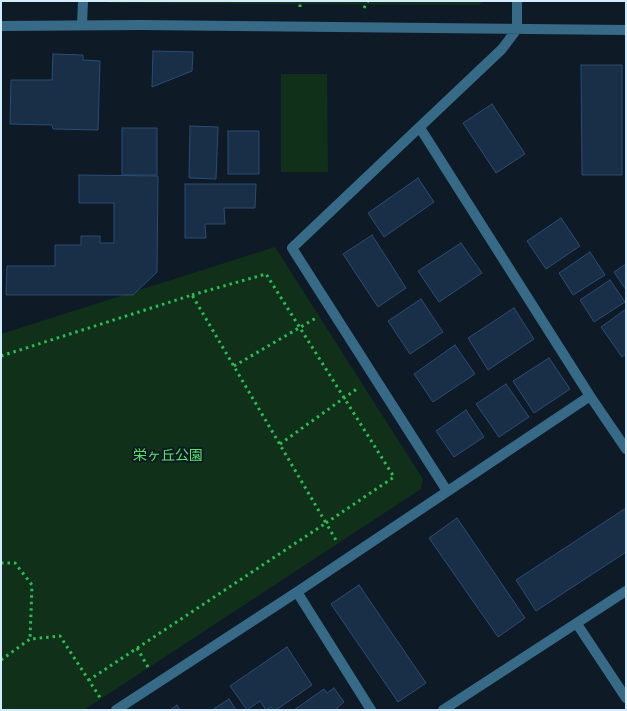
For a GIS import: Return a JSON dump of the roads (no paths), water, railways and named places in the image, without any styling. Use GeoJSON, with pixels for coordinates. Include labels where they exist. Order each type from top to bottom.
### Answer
{"type":"FeatureCollection","features":[{"type":"Feature","properties":{"kind":"street"},"geometry":{"type":"LineString","coordinates":[[82,1],[82,25]]}},
{"type":"Feature","properties":{"kind":"street"},"geometry":{"type":"LineString","coordinates":[[447,491],[292,248],[502,49],[517,29],[517,1]]}},
{"type":"Feature","properties":{"kind":"street"},"geometry":{"type":"LineString","coordinates":[[1,26],[82,25],[626,30]]}},
{"type":"Feature","properties":{"kind":"street"},"geometry":{"type":"LineString","coordinates":[[420,128],[590,396],[626,449]]}},
{"type":"Feature","properties":{"kind":"street"},"geometry":{"type":"LineString","coordinates":[[116,710],[297,592],[590,396]]}},
{"type":"Feature","properties":{"kind":"street"},"geometry":{"type":"LineString","coordinates":[[297,592],[371,710]]}},
{"type":"Feature","properties":{"kind":"street"},"geometry":{"type":"LineString","coordinates":[[443,710],[626,592]]}},
{"type":"Feature","properties":{"kind":"street"},"geometry":{"type":"LineString","coordinates":[[577,624],[626,698]]}},
{"type":"Feature","properties":{"kind":"park label","name":"栄ヶ丘公園"},"geometry":{"type":"Point","coordinates":[168,456]}}]}
